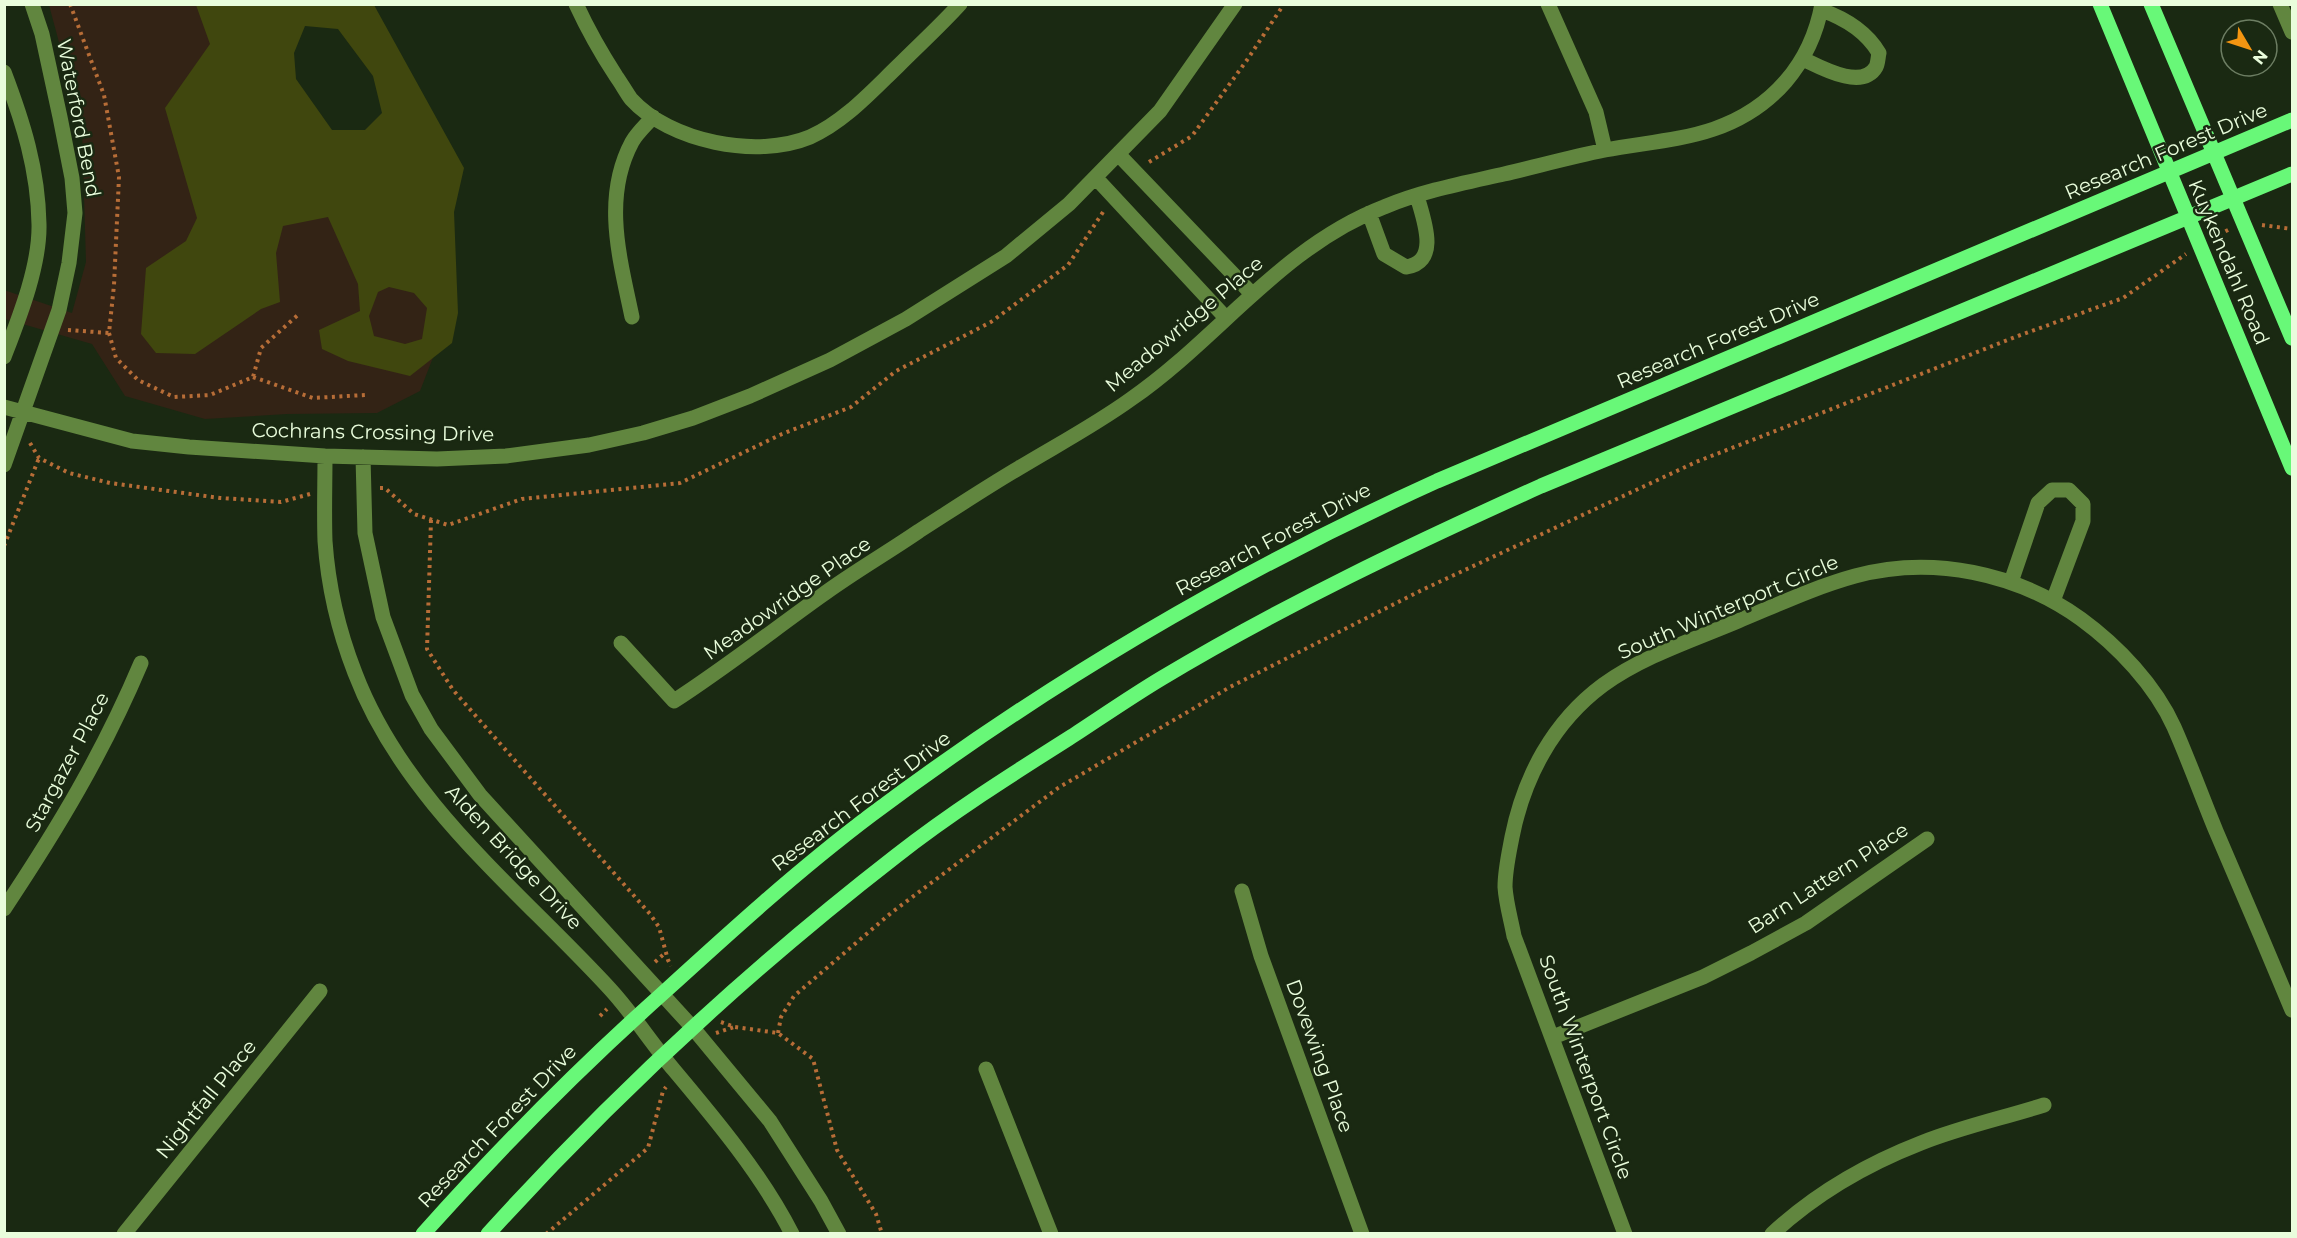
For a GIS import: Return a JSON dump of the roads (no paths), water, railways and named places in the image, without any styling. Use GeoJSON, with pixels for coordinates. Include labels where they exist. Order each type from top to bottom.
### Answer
{"type":"FeatureCollection","features":[{"type":"Feature","properties":{"kind":"main road","name":"Kuykendahl Road"},"geometry":{"type":"LineString","coordinates":[[2100,4],[2292,468]]}},
{"type":"Feature","properties":{"kind":"main road","name":"Kuykendahl Road"},"geometry":{"type":"LineString","coordinates":[[2151,4],[2292,338]]}},
{"type":"Feature","properties":{"kind":"main road","name":"Research Forest Drive"},"geometry":{"type":"LineString","coordinates":[[423,1233],[547,1102],[634,1018],[744,918],[869,816],[998,724],[1137,636],[1262,566],[1348,522],[1437,481],[2292,120]]}},
{"type":"Feature","properties":{"kind":"main road"},"geometry":{"type":"LineString","coordinates":[[488,1233],[662,1054],[772,956],[898,854],[990,790],[1161,678],[1390,555],[1541,486],[2292,174]]}},
{"type":"Feature","properties":{"kind":"street","name":"Waterford Bend"},"geometry":{"type":"LineString","coordinates":[[4,465],[54,326],[69,263],[75,213],[72,178],[60,117],[42,34],[32,4]]}},
{"type":"Feature","properties":{"kind":"street"},"geometry":{"type":"LineString","coordinates":[[576,4],[595,44],[631,99],[653,117],[690,135],[736,146],[765,146],[810,137],[860,103],[960,4]]}},
{"type":"Feature","properties":{"kind":"street","name":"Cochrans Crossing Drive"},"geometry":{"type":"LineString","coordinates":[[4,407],[132,441],[325,456],[437,459],[506,456],[588,445],[643,433],[693,418],[750,396],[830,360],[906,319],[1006,256],[1070,204],[1160,111],[1235,4]]}},
{"type":"Feature","properties":{"kind":"street"},"geometry":{"type":"LineString","coordinates":[[1548,4],[1596,112],[1605,150]]}},
{"type":"Feature","properties":{"kind":"street"},"geometry":{"type":"LineString","coordinates":[[2280,4],[2292,32]]}},
{"type":"Feature","properties":{"kind":"street"},"geometry":{"type":"LineString","coordinates":[[1802,61],[1855,78],[1869,74],[1877,66],[1879,53],[1871,39],[1821,7]]}},
{"type":"Feature","properties":{"kind":"street","name":"Meadowridge Place"},"geometry":{"type":"LineString","coordinates":[[621,643],[674,701],[731,663],[824,594],[1019,468],[1084,431],[1134,398],[1282,268],[1333,232],[1369,213],[1448,187],[1605,150],[1686,136],[1714,129],[1737,119],[1761,106],[1784,85],[1802,61],[1819,20],[1821,7]]}},
{"type":"Feature","properties":{"kind":"street"},"geometry":{"type":"LineString","coordinates":[[4,72],[32,154],[39,225],[30,284],[4,357]]}},
{"type":"Feature","properties":{"kind":"street"},"geometry":{"type":"LineString","coordinates":[[632,317],[614,216],[622,166],[633,140],[653,117]]}},
{"type":"Feature","properties":{"kind":"street"},"geometry":{"type":"LineString","coordinates":[[1119,155],[1252,294]]}},
{"type":"Feature","properties":{"kind":"street"},"geometry":{"type":"LineString","coordinates":[[1096,178],[1226,318]]}},
{"type":"Feature","properties":{"kind":"street"},"geometry":{"type":"LineString","coordinates":[[1369,213],[1384,254],[1406,267],[1414,266],[1423,258],[1428,247],[1417,196]]}},
{"type":"Feature","properties":{"kind":"street","name":"Alden Bridge Drive"},"geometry":{"type":"LineString","coordinates":[[325,456],[325,542],[331,587],[341,631],[356,675],[375,716],[420,787],[452,826],[612,991],[634,1018],[737,1148],[792,1233]]}},
{"type":"Feature","properties":{"kind":"street","name":"Alden Bridge Drive"},"geometry":{"type":"LineString","coordinates":[[363,457],[365,533],[383,616],[412,695],[431,729],[480,795],[706,1042],[770,1120],[839,1233]]}},
{"type":"Feature","properties":{"kind":"street"},"geometry":{"type":"LineString","coordinates":[[2011,582],[2038,503],[2052,490],[2069,490],[2083,504],[2083,521],[2053,601]]}},
{"type":"Feature","properties":{"kind":"street","name":"South Winterport Circle"},"geometry":{"type":"LineString","coordinates":[[1625,1233],[1514,936],[1505,886],[1507,862],[1517,812],[1536,764],[1565,721],[1604,684],[1659,654],[1828,584],[1881,570],[1942,567],[1973,572],[2011,582],[2053,601],[2104,637],[2146,682],[2173,725],[2292,1010]]}},
{"type":"Feature","properties":{"kind":"street","name":"Stargazer Place"},"geometry":{"type":"LineString","coordinates":[[4,909],[47,845],[90,773],[141,663]]}},
{"type":"Feature","properties":{"kind":"street","name":"Barn Lattern Place"},"geometry":{"type":"LineString","coordinates":[[1553,1037],[1703,977],[1751,953],[1806,923],[1927,839]]}},
{"type":"Feature","properties":{"kind":"street","name":"Dovewing Place"},"geometry":{"type":"LineString","coordinates":[[1242,891],[1261,956],[1362,1233]]}},
{"type":"Feature","properties":{"kind":"street","name":"Nightfall Place"},"geometry":{"type":"LineString","coordinates":[[124,1233],[320,991]]}},
{"type":"Feature","properties":{"kind":"street"},"geometry":{"type":"LineString","coordinates":[[986,1069],[1051,1233]]}},
{"type":"Feature","properties":{"kind":"street"},"geometry":{"type":"LineString","coordinates":[[1772,1233],[1809,1203],[1889,1156],[1923,1142],[2044,1106]]}}]}
